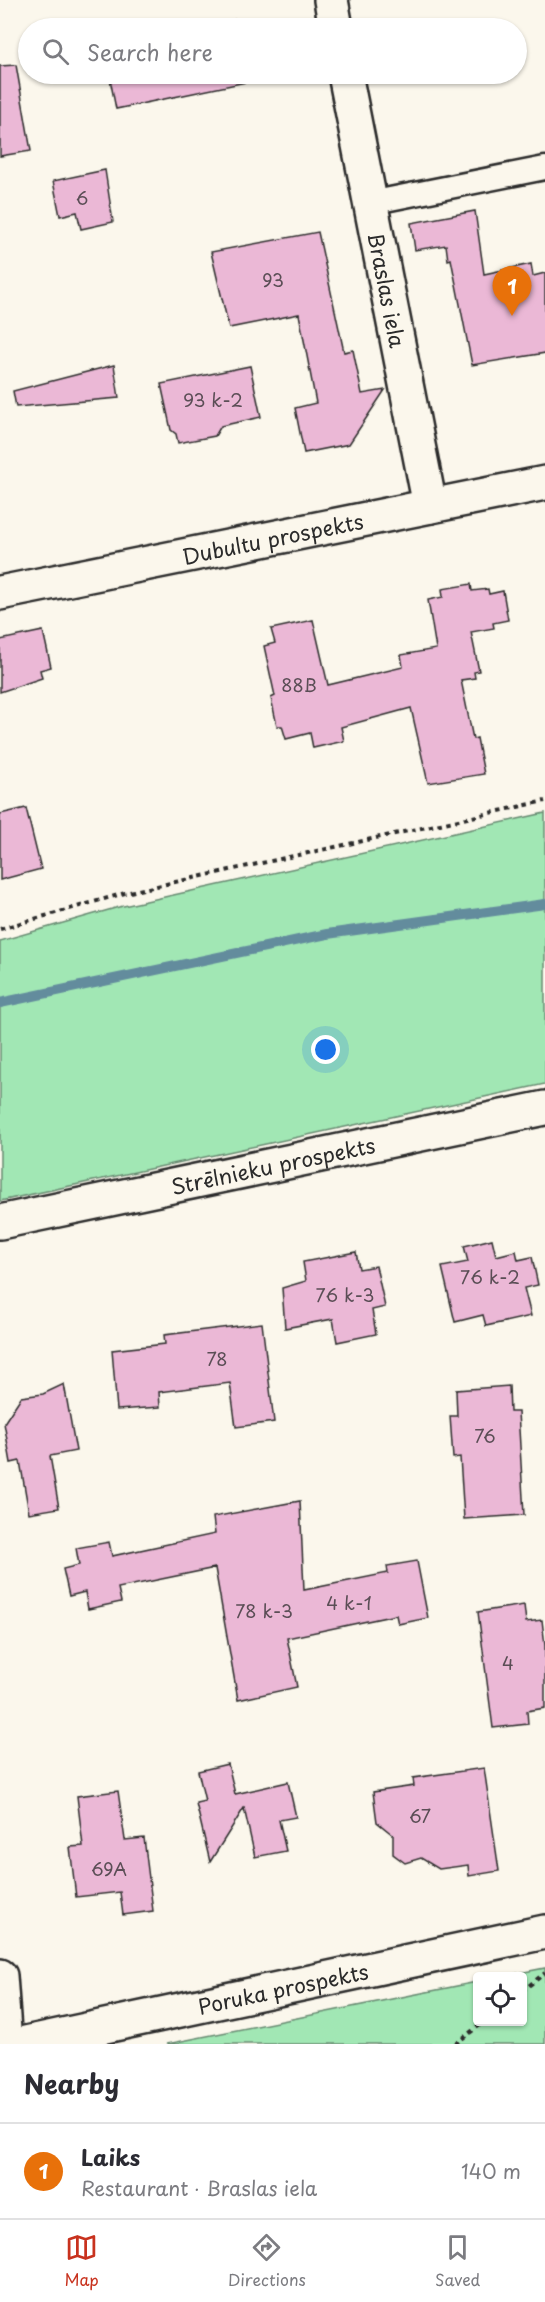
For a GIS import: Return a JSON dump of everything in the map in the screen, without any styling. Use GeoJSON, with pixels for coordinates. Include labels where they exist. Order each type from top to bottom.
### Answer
{"type":"FeatureCollection","features":[{"type":"Feature","properties":{"kind":"main road"},"geometry":{"type":"LineString","coordinates":[[331,0],[334,18]]}},
{"type":"Feature","properties":{"kind":"main road","name":"Braslas iela"},"geometry":{"type":"LineString","coordinates":[[347,84],[430,506]]}},
{"type":"Feature","properties":{"kind":"main road","name":"Dubultu prospekts"},"geometry":{"type":"LineString","coordinates":[[0,593],[545,483]]}},
{"type":"Feature","properties":{"kind":"main road","name":"Strēlnieku prospekts"},"geometry":{"type":"LineString","coordinates":[[0,1222],[545,1108]]}},
{"type":"Feature","properties":{"kind":"main road","name":"Poruka prospekts"},"geometry":{"type":"LineString","coordinates":[[21,2044],[545,1932]]}},
{"type":"Feature","properties":{"kind":"main road"},"geometry":{"type":"LineString","coordinates":[[0,1976],[5,2044]]}},
{"type":"Feature","properties":{"kind":"lane"},"geometry":{"type":"LineString","coordinates":[[370,203],[545,168]]}},
{"type":"Feature","properties":{"kind":"path"},"geometry":{"type":"LineString","coordinates":[[0,929],[126,893],[545,801]]}},
{"type":"Feature","properties":{"kind":"path"},"geometry":{"type":"LineString","coordinates":[[527,1987],[545,1973]]}},
{"type":"Feature","properties":{"kind":"path"},"geometry":{"type":"LineString","coordinates":[[455,2044],[479,2026]]}},
{"type":"Feature","properties":{"kind":"green space"},"geometry":{"type":"Polygon","coordinates":[[[545,813],[545,1084],[0,1201],[0,941],[119,907],[545,813]]]}},
{"type":"Feature","properties":{"kind":"green space"},"geometry":{"type":"Polygon","coordinates":[[[545,1968],[545,2044],[167,2044],[473,1983],[473,2026],[527,2026],[527,1972],[524,1972],[545,1968]]]}},
{"type":"Feature","properties":{"kind":"building"},"geometry":{"type":"Polygon","coordinates":[[[16,65],[31,151],[0,156],[0,66],[16,65]]]}},
{"type":"Feature","properties":{"kind":"building"},"geometry":{"type":"Polygon","coordinates":[[[111,84],[237,84],[116,109],[111,84]]]}},
{"type":"Feature","properties":{"kind":"building"},"geometry":{"type":"Polygon","coordinates":[[[105,170],[113,222],[81,229],[77,212],[60,216],[53,181],[105,170]]]}},
{"type":"Feature","properties":{"kind":"building"},"geometry":{"type":"Polygon","coordinates":[[[475,211],[484,274],[531,264],[533,276],[545,273],[545,353],[472,365],[451,259],[448,260],[446,245],[415,250],[411,223],[475,211]]]}},
{"type":"Feature","properties":{"kind":"building"},"geometry":{"type":"Polygon","coordinates":[[[318,232],[344,352],[353,350],[362,394],[385,390],[349,444],[304,453],[295,408],[316,403],[299,314],[229,328],[211,252],[318,232]]]}},
{"type":"Feature","properties":{"kind":"building"},"geometry":{"type":"Polygon","coordinates":[[[114,365],[119,398],[16,407],[13,391],[114,365]]]}},
{"type":"Feature","properties":{"kind":"building"},"geometry":{"type":"Polygon","coordinates":[[[250,366],[261,417],[221,426],[215,436],[178,443],[176,434],[171,430],[161,384],[250,366]]]}},
{"type":"Feature","properties":{"kind":"building"},"geometry":{"type":"Polygon","coordinates":[[[471,584],[472,591],[488,589],[489,594],[503,591],[508,620],[493,623],[494,628],[471,632],[479,671],[474,672],[475,678],[461,680],[473,739],[477,738],[484,774],[428,783],[411,708],[341,727],[344,741],[313,748],[310,733],[286,739],[282,726],[277,726],[271,698],[275,696],[264,646],[275,643],[271,629],[313,620],[328,685],[403,667],[401,655],[436,649],[428,600],[443,597],[442,589],[471,584]]]}},
{"type":"Feature","properties":{"kind":"building"},"geometry":{"type":"Polygon","coordinates":[[[43,631],[51,667],[40,670],[42,678],[0,692],[0,640],[43,631]]]}},
{"type":"Feature","properties":{"kind":"building"},"geometry":{"type":"Polygon","coordinates":[[[26,808],[41,869],[0,880],[0,814],[26,808]]]}},
{"type":"Feature","properties":{"kind":"building"},"geometry":{"type":"Polygon","coordinates":[[[492,1239],[496,1256],[516,1251],[518,1260],[532,1257],[538,1285],[524,1288],[531,1316],[486,1326],[483,1315],[455,1322],[442,1267],[468,1262],[464,1246],[492,1239]]]}},
{"type":"Feature","properties":{"kind":"building"},"geometry":{"type":"Polygon","coordinates":[[[356,1252],[359,1269],[376,1266],[385,1307],[372,1310],[376,1334],[337,1342],[333,1319],[285,1328],[282,1288],[306,1281],[303,1262],[356,1252]]]}},
{"type":"Feature","properties":{"kind":"building"},"geometry":{"type":"Polygon","coordinates":[[[262,1323],[274,1422],[236,1427],[230,1383],[159,1392],[160,1407],[117,1410],[112,1350],[165,1344],[164,1335],[262,1323]]]}},
{"type":"Feature","properties":{"kind":"building"},"geometry":{"type":"Polygon","coordinates":[[[64,1384],[76,1451],[50,1456],[59,1508],[29,1513],[20,1461],[11,1463],[4,1423],[21,1397],[43,1394],[64,1384]]]}},
{"type":"Feature","properties":{"kind":"building"},"geometry":{"type":"Polygon","coordinates":[[[509,1386],[510,1412],[518,1412],[524,1515],[464,1519],[460,1457],[453,1458],[450,1416],[457,1416],[456,1390],[509,1386]]]}},
{"type":"Feature","properties":{"kind":"building"},"geometry":{"type":"Polygon","coordinates":[[[300,1501],[304,1590],[388,1573],[387,1566],[417,1561],[428,1618],[398,1624],[396,1615],[287,1638],[297,1687],[238,1700],[215,1568],[118,1588],[121,1602],[88,1609],[85,1592],[69,1596],[63,1569],[79,1565],[76,1548],[109,1542],[112,1556],[215,1534],[213,1517],[300,1501]]]}},
{"type":"Feature","properties":{"kind":"building"},"geometry":{"type":"Polygon","coordinates":[[[524,1605],[526,1622],[542,1620],[545,1646],[545,1708],[527,1711],[528,1724],[493,1728],[478,1612],[524,1605]]]}},
{"type":"Feature","properties":{"kind":"building"},"geometry":{"type":"Polygon","coordinates":[[[228,1764],[235,1794],[288,1782],[296,1817],[279,1820],[286,1851],[255,1857],[244,1808],[210,1862],[196,1803],[205,1801],[198,1771],[228,1764]]]}},
{"type":"Feature","properties":{"kind":"building"},"geometry":{"type":"Polygon","coordinates":[[[484,1768],[499,1871],[469,1876],[468,1865],[439,1869],[421,1858],[405,1863],[393,1854],[393,1835],[377,1822],[373,1792],[414,1786],[413,1778],[484,1768]]]}},
{"type":"Feature","properties":{"kind":"building"},"geometry":{"type":"Polygon","coordinates":[[[118,1791],[125,1840],[144,1838],[153,1911],[123,1915],[120,1892],[76,1897],[70,1847],[83,1846],[77,1796],[118,1791]]]}},
{"type":"Feature","properties":{"kind":"waterway"},"geometry":{"type":"LineString","coordinates":[[0,1003],[327,934],[545,904]]}},
{"type":"Feature","properties":{"kind":"place","name":"Laiks"},"geometry":{"type":"Point","coordinates":[512,316]}}]}
